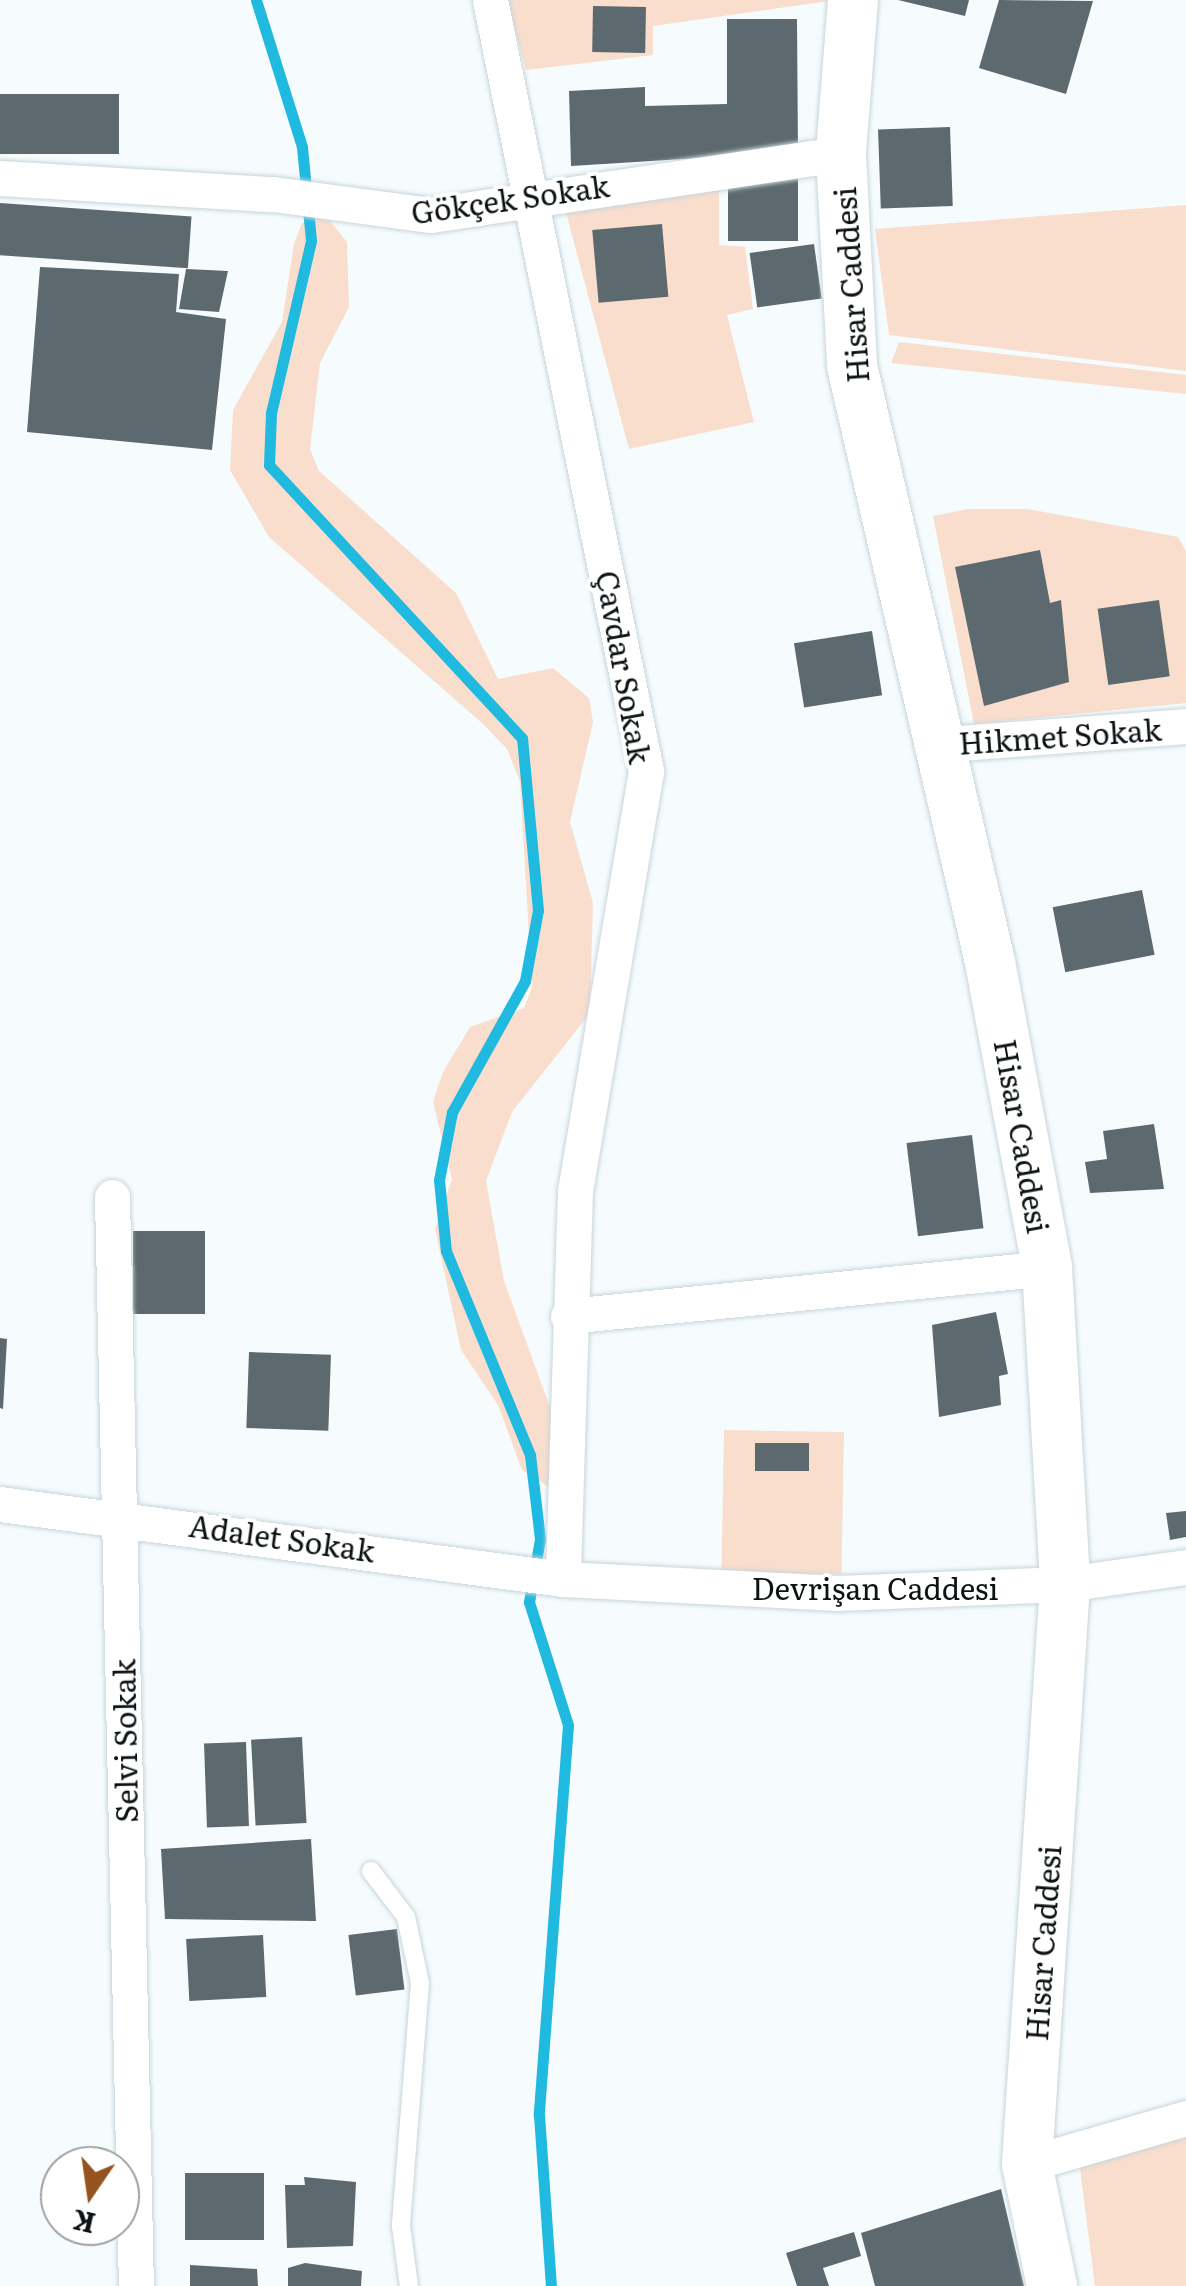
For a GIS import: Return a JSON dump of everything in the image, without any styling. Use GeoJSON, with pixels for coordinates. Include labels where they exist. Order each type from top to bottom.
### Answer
{"type":"FeatureCollection","features":[{"type":"Feature","properties":{"kind":"street","name":"Çavdar Sokak"},"geometry":{"type":"LineString","coordinates":[[490,0],[536,195],[646,771],[575,1190],[558,1578]]}},
{"type":"Feature","properties":{"kind":"street","name":"Hisar Caddesi"},"geometry":{"type":"LineString","coordinates":[[853,0],[841,154],[852,366],[934,744],[990,962],[1047,1268],[1065,1584],[1028,2164],[1052,2286]]}},
{"type":"Feature","properties":{"kind":"street","name":"Gökçek Sokak"},"geometry":{"type":"LineString","coordinates":[[0,178],[274,194],[382,212],[431,215],[536,195],[841,154]]}},
{"type":"Feature","properties":{"kind":"street","name":"Hikmet Sokak"},"geometry":{"type":"LineString","coordinates":[[934,744],[1186,726]]}},
{"type":"Feature","properties":{"kind":"street","name":"Selvi Sokak"},"geometry":{"type":"LineString","coordinates":[[112,1197],[136,2286]]}},
{"type":"Feature","properties":{"kind":"street"},"geometry":{"type":"LineString","coordinates":[[568,1316],[1047,1268]]}},
{"type":"Feature","properties":{"kind":"street","name":"Adalet Sokak"},"geometry":{"type":"LineString","coordinates":[[0,1504],[120,1515],[558,1578]]}},
{"type":"Feature","properties":{"kind":"street","name":"Devrişan Caddesi"},"geometry":{"type":"LineString","coordinates":[[558,1578],[838,1594],[1065,1584],[1186,1567]]}},
{"type":"Feature","properties":{"kind":"street"},"geometry":{"type":"LineString","coordinates":[[1028,2164],[1186,2118]]}},
{"type":"Feature","properties":{"kind":"lane"},"geometry":{"type":"LineString","coordinates":[[371,1871],[406,1917],[420,1983],[401,2226],[408,2286]]}},
{"type":"Feature","properties":{"kind":"shaded area"},"geometry":{"type":"Polygon","coordinates":[[[507,0],[836,0],[653,26],[653,55],[526,70],[507,0]]]}},
{"type":"Feature","properties":{"kind":"shaded area"},"geometry":{"type":"Polygon","coordinates":[[[719,183],[719,245],[745,247],[753,309],[727,315],[754,422],[629,449],[564,205],[719,183]]]}},
{"type":"Feature","properties":{"kind":"shaded area"},"geometry":{"type":"Polygon","coordinates":[[[1186,205],[1186,371],[889,335],[875,229],[1186,205]]]}},
{"type":"Feature","properties":{"kind":"shaded area"},"geometry":{"type":"Polygon","coordinates":[[[326,216],[347,242],[349,307],[320,363],[310,449],[319,471],[456,593],[498,679],[553,668],[589,698],[593,722],[570,822],[593,903],[590,1013],[512,1112],[486,1181],[504,1281],[554,1418],[553,1490],[522,1470],[498,1405],[461,1350],[435,1229],[452,1179],[433,1102],[443,1072],[470,1027],[524,1008],[532,987],[520,782],[507,749],[482,723],[269,537],[230,470],[233,410],[282,322],[294,244],[302,223],[326,216]]]}},
{"type":"Feature","properties":{"kind":"shaded area"},"geometry":{"type":"Polygon","coordinates":[[[899,342],[1186,375],[1186,394],[891,363],[899,342]]]}},
{"type":"Feature","properties":{"kind":"shaded area"},"geometry":{"type":"Polygon","coordinates":[[[968,509],[1028,509],[1178,537],[1186,551],[1186,703],[974,724],[933,516],[968,509]]]}},
{"type":"Feature","properties":{"kind":"shaded area"},"geometry":{"type":"Polygon","coordinates":[[[724,1430],[844,1432],[842,1574],[722,1572],[724,1430]]]}},
{"type":"Feature","properties":{"kind":"shaded area"},"geometry":{"type":"Polygon","coordinates":[[[1186,2137],[1186,2286],[1095,2286],[1079,2161],[1186,2137]]]}},
{"type":"Feature","properties":{"kind":"building"},"geometry":{"type":"Polygon","coordinates":[[[898,0],[969,0],[965,16],[898,0]]]}},
{"type":"Feature","properties":{"kind":"building"},"geometry":{"type":"Polygon","coordinates":[[[999,0],[1093,1],[1066,94],[979,68],[999,0]]]}},
{"type":"Feature","properties":{"kind":"building"},"geometry":{"type":"Polygon","coordinates":[[[593,6],[646,7],[645,53],[592,52],[593,6]]]}},
{"type":"Feature","properties":{"kind":"building"},"geometry":{"type":"Polygon","coordinates":[[[727,19],[797,19],[798,152],[571,166],[569,91],[645,87],[645,106],[727,104],[727,19]]]}},
{"type":"Feature","properties":{"kind":"building"},"geometry":{"type":"Polygon","coordinates":[[[0,94],[119,94],[119,154],[0,154],[0,94]]]}},
{"type":"Feature","properties":{"kind":"building"},"geometry":{"type":"Polygon","coordinates":[[[950,127],[953,206],[881,208],[878,130],[950,127]]]}},
{"type":"Feature","properties":{"kind":"building"},"geometry":{"type":"Polygon","coordinates":[[[728,176],[798,176],[798,241],[728,241],[728,176]]]}},
{"type":"Feature","properties":{"kind":"building"},"geometry":{"type":"Polygon","coordinates":[[[0,203],[192,216],[188,268],[0,255],[0,203]]]}},
{"type":"Feature","properties":{"kind":"building"},"geometry":{"type":"Polygon","coordinates":[[[662,224],[668,297],[599,303],[592,230],[662,224]]]}},
{"type":"Feature","properties":{"kind":"building"},"geometry":{"type":"Polygon","coordinates":[[[814,244],[822,298],[757,308],[750,253],[814,244]]]}},
{"type":"Feature","properties":{"kind":"building"},"geometry":{"type":"Polygon","coordinates":[[[40,267],[179,274],[176,312],[226,319],[212,450],[27,432],[40,267]]]}},
{"type":"Feature","properties":{"kind":"building"},"geometry":{"type":"Polygon","coordinates":[[[186,269],[228,271],[219,312],[179,309],[186,269]]]}},
{"type":"Feature","properties":{"kind":"building"},"geometry":{"type":"Polygon","coordinates":[[[1040,550],[1050,603],[1061,600],[1069,682],[984,706],[955,567],[1040,550]]]}},
{"type":"Feature","properties":{"kind":"building"},"geometry":{"type":"Polygon","coordinates":[[[1159,600],[1170,676],[1108,685],[1098,609],[1159,600]]]}},
{"type":"Feature","properties":{"kind":"building"},"geometry":{"type":"Polygon","coordinates":[[[872,631],[882,695],[804,708],[794,643],[872,631]]]}},
{"type":"Feature","properties":{"kind":"building"},"geometry":{"type":"Polygon","coordinates":[[[1142,890],[1155,955],[1065,972],[1053,907],[1142,890]]]}},
{"type":"Feature","properties":{"kind":"building"},"geometry":{"type":"Polygon","coordinates":[[[1154,1124],[1164,1189],[1090,1193],[1085,1162],[1107,1159],[1103,1131],[1154,1124]]]}},
{"type":"Feature","properties":{"kind":"building"},"geometry":{"type":"Polygon","coordinates":[[[972,1135],[983,1228],[918,1236],[906,1143],[972,1135]]]}},
{"type":"Feature","properties":{"kind":"building"},"geometry":{"type":"Polygon","coordinates":[[[133,1231],[205,1231],[205,1314],[133,1314],[133,1231]]]}},
{"type":"Feature","properties":{"kind":"building"},"geometry":{"type":"Polygon","coordinates":[[[996,1312],[1008,1374],[999,1376],[1001,1405],[939,1417],[932,1325],[996,1312]]]}},
{"type":"Feature","properties":{"kind":"building"},"geometry":{"type":"Polygon","coordinates":[[[0,1338],[7,1339],[3,1409],[0,1408],[0,1338]]]}},
{"type":"Feature","properties":{"kind":"building"},"geometry":{"type":"Polygon","coordinates":[[[249,1352],[331,1355],[328,1431],[246,1428],[249,1352]]]}},
{"type":"Feature","properties":{"kind":"building"},"geometry":{"type":"Polygon","coordinates":[[[755,1443],[809,1443],[809,1471],[755,1471],[755,1443]]]}},
{"type":"Feature","properties":{"kind":"building"},"geometry":{"type":"Polygon","coordinates":[[[1186,1511],[1186,1537],[1170,1540],[1166,1513],[1186,1511]]]}},
{"type":"Feature","properties":{"kind":"building"},"geometry":{"type":"Polygon","coordinates":[[[302,1737],[307,1823],[256,1826],[251,1740],[302,1737]]]}},
{"type":"Feature","properties":{"kind":"building"},"geometry":{"type":"Polygon","coordinates":[[[246,1742],[249,1826],[207,1827],[204,1743],[246,1742]]]}},
{"type":"Feature","properties":{"kind":"building"},"geometry":{"type":"Polygon","coordinates":[[[311,1839],[316,1921],[165,1919],[161,1849],[311,1839]]]}},
{"type":"Feature","properties":{"kind":"building"},"geometry":{"type":"Polygon","coordinates":[[[397,1929],[404,1990],[356,1996],[348,1935],[397,1929]]]}},
{"type":"Feature","properties":{"kind":"building"},"geometry":{"type":"Polygon","coordinates":[[[263,1935],[266,1997],[189,2001],[186,1939],[263,1935]]]}},
{"type":"Feature","properties":{"kind":"building"},"geometry":{"type":"Polygon","coordinates":[[[185,2173],[264,2173],[264,2240],[185,2240],[185,2173]]]}},
{"type":"Feature","properties":{"kind":"building"},"geometry":{"type":"Polygon","coordinates":[[[304,2177],[356,2182],[353,2246],[287,2248],[285,2185],[305,2185],[304,2177]]]}},
{"type":"Feature","properties":{"kind":"building"},"geometry":{"type":"Polygon","coordinates":[[[1001,2189],[1024,2286],[875,2286],[861,2233],[1001,2189]]]}},
{"type":"Feature","properties":{"kind":"building"},"geometry":{"type":"Polygon","coordinates":[[[854,2232],[861,2256],[823,2268],[829,2286],[797,2286],[786,2253],[854,2232]]]}},
{"type":"Feature","properties":{"kind":"building"},"geometry":{"type":"Polygon","coordinates":[[[305,2263],[362,2271],[361,2286],[288,2286],[288,2268],[305,2263]]]}},
{"type":"Feature","properties":{"kind":"building"},"geometry":{"type":"Polygon","coordinates":[[[190,2265],[257,2269],[258,2286],[190,2286],[190,2265]]]}},
{"type":"Feature","properties":{"kind":"waterway"},"geometry":{"type":"LineString","coordinates":[[256,0],[302,147],[311,241],[271,413],[269,465],[522,738],[538,910],[525,981],[452,1112],[439,1180],[446,1251],[530,1455],[540,1539],[529,1602],[568,1725],[539,2115],[551,2286]]}}]}
